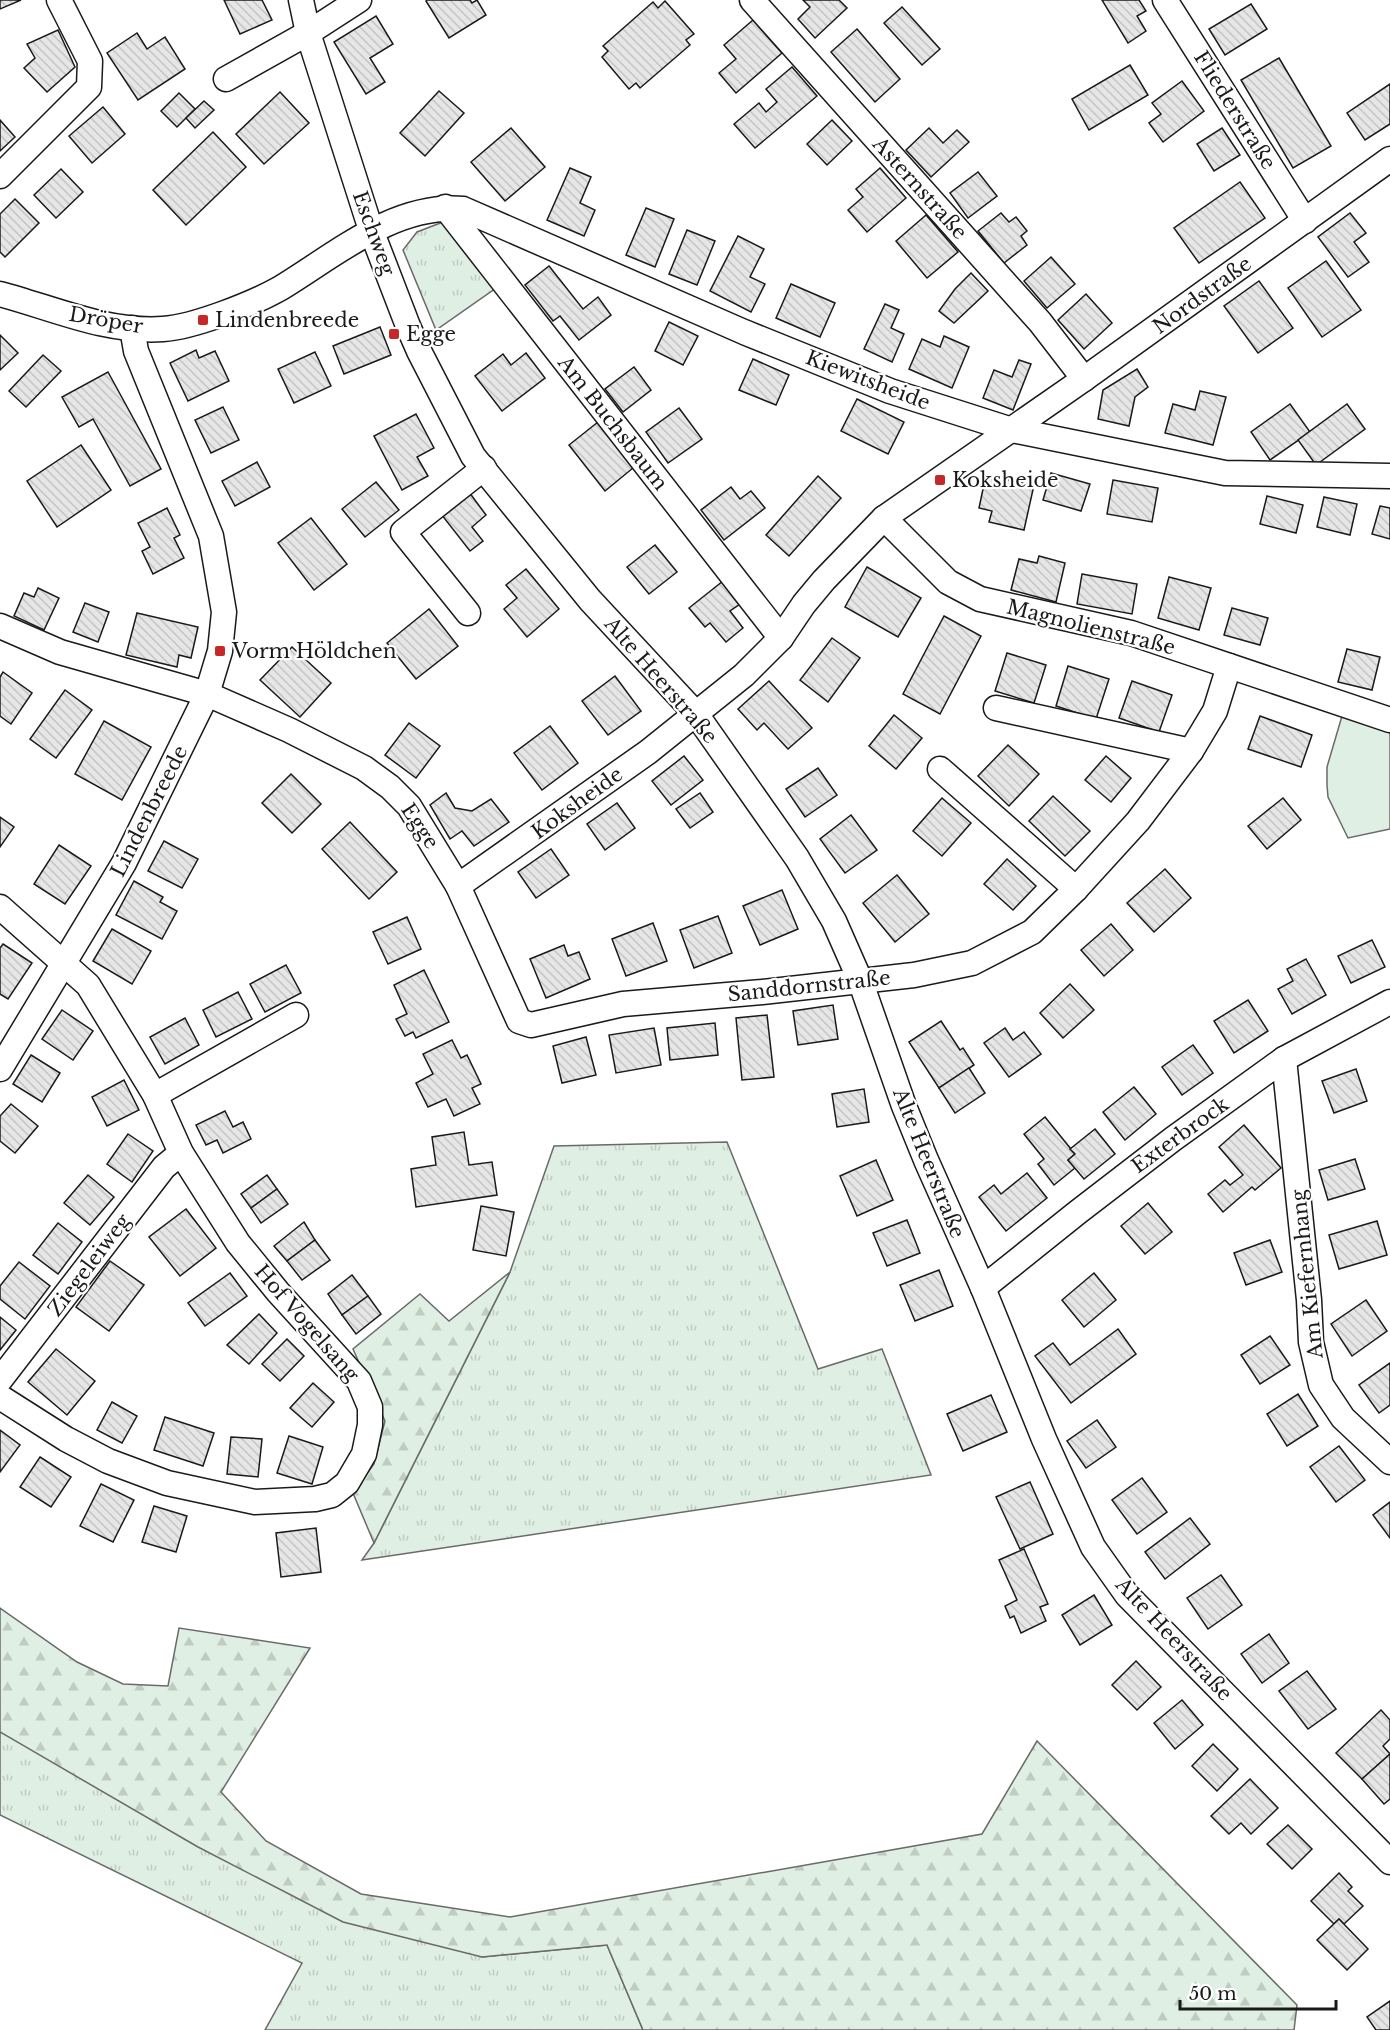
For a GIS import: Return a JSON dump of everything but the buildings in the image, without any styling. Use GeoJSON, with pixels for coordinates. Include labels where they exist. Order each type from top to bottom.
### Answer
{"type":"FeatureCollection","features":[{"type":"Feature","properties":{"kind":"street"},"geometry":{"type":"LineString","coordinates":[[0,176],[89,87],[90,61],[59,0]]}},
{"type":"Feature","properties":{"kind":"street","name":"Eschweg"},"geometry":{"type":"LineString","coordinates":[[300,0],[308,33],[371,230],[419,351],[478,462]]}},
{"type":"Feature","properties":{"kind":"street"},"geometry":{"type":"LineString","coordinates":[[226,79],[308,33],[359,0]]}},
{"type":"Feature","properties":{"kind":"street","name":"Asternstraße"},"geometry":{"type":"LineString","coordinates":[[752,0],[1040,322],[1084,379]]}},
{"type":"Feature","properties":{"kind":"street","name":"Fliederstraße"},"geometry":{"type":"LineString","coordinates":[[1165,0],[1305,221]]}},
{"type":"Feature","properties":{"kind":"street","name":"Nordstraße"},"geometry":{"type":"LineString","coordinates":[[1012,430],[1390,159]]}},
{"type":"Feature","properties":{"kind":"street","name":"Kiewitsheide"},"geometry":{"type":"LineString","coordinates":[[371,230],[445,207],[463,209],[744,332],[890,391],[1012,430],[1225,473],[1390,476]]}},
{"type":"Feature","properties":{"kind":"street","name":"Am Buchsbaum"},"geometry":{"type":"LineString","coordinates":[[445,207],[781,638]]}},
{"type":"Feature","properties":{"kind":"street","name":"Dröper"},"geometry":{"type":"LineString","coordinates":[[0,294],[77,318],[132,328],[165,329],[203,320],[245,305],[277,290],[371,230]]}},
{"type":"Feature","properties":{"kind":"street","name":"Lindenbreede"},"geometry":{"type":"LineString","coordinates":[[0,1069],[124,863],[207,694],[220,651],[224,612],[211,536],[141,362],[132,328]]}},
{"type":"Feature","properties":{"kind":"street","name":"Koksheide"},"geometry":{"type":"LineString","coordinates":[[458,886],[648,752],[744,675],[781,638],[824,580],[884,518],[1012,430]]}},
{"type":"Feature","properties":{"kind":"street"},"geometry":{"type":"LineString","coordinates":[[468,613],[403,532],[478,462]]}},
{"type":"Feature","properties":{"kind":"street","name":"Alte Heerstraße"},"geometry":{"type":"LineString","coordinates":[[478,462],[590,600],[696,714],[797,858],[834,921],[860,980],[904,1106],[983,1288],[1044,1439],[1093,1547],[1127,1595],[1390,1862]]}},
{"type":"Feature","properties":{"kind":"street","name":"Magnolienstraße"},"geometry":{"type":"LineString","coordinates":[[884,518],[948,582],[980,599],[1131,633],[1390,720]]}},
{"type":"Feature","properties":{"kind":"street"},"geometry":{"type":"LineString","coordinates":[[0,627],[60,652],[207,694]]}},
{"type":"Feature","properties":{"kind":"street","name":"Sanddornstraße"},"geometry":{"type":"LineString","coordinates":[[519,1021],[531,1025],[623,1004],[762,992],[914,975],[972,963],[1032,932],[1076,889],[1138,821],[1191,751],[1215,711],[1229,666]]}},
{"type":"Feature","properties":{"kind":"street","name":"Egge"},"geometry":{"type":"LineString","coordinates":[[207,694],[289,730],[364,768],[390,787],[409,806],[458,886],[519,1021]]}},
{"type":"Feature","properties":{"kind":"street"},"geometry":{"type":"LineString","coordinates":[[996,708],[1191,751]]}},
{"type":"Feature","properties":{"kind":"street"},"geometry":{"type":"LineString","coordinates":[[940,769],[1076,889]]}},
{"type":"Feature","properties":{"kind":"street","name":"Hof Vogelsang"},"geometry":{"type":"LineString","coordinates":[[0,907],[88,985],[155,1095],[181,1153],[238,1243],[278,1292],[359,1381],[370,1407],[370,1425],[364,1454],[347,1483],[332,1495],[315,1499],[255,1502],[167,1483],[108,1461],[76,1445],[0,1397]]}},
{"type":"Feature","properties":{"kind":"street","name":"Exterbrock"},"geometry":{"type":"LineString","coordinates":[[983,1288],[1097,1197],[1284,1059],[1390,1002]]}},
{"type":"Feature","properties":{"kind":"street"},"geometry":{"type":"LineString","coordinates":[[155,1095],[296,1015]]}},
{"type":"Feature","properties":{"kind":"street","name":"Am Kiefernhang"},"geometry":{"type":"LineString","coordinates":[[1284,1059],[1309,1300],[1311,1342],[1321,1385],[1342,1418],[1390,1462]]}},
{"type":"Feature","properties":{"kind":"street","name":"Ziegeleiweg"},"geometry":{"type":"LineString","coordinates":[[0,1380],[164,1167],[181,1153]]}},
{"type":"Feature","properties":{"kind":"green space"},"geometry":{"type":"Polygon","coordinates":[[[443,222],[496,288],[436,330],[403,250],[417,232],[443,222]]]}},
{"type":"Feature","properties":{"kind":"green space"},"geometry":{"type":"Polygon","coordinates":[[[1342,716],[1390,733],[1390,829],[1348,838],[1328,797],[1327,767],[1342,716]]]}},
{"type":"Feature","properties":{"kind":"green space"},"geometry":{"type":"Polygon","coordinates":[[[727,1142],[818,1369],[882,1349],[931,1475],[362,1560],[374,1543],[510,1272],[554,1146],[727,1142]]]}},
{"type":"Feature","properties":{"kind":"green space"},"geometry":{"type":"Polygon","coordinates":[[[510,1272],[374,1543],[353,1493],[374,1464],[385,1421],[353,1349],[420,1294],[449,1321],[510,1272]]]}},
{"type":"Feature","properties":{"kind":"green space"},"geometry":{"type":"Polygon","coordinates":[[[0,1608],[77,1662],[123,1684],[168,1686],[179,1628],[310,1648],[221,1792],[266,1841],[361,1894],[510,1917],[982,1834],[1037,1741],[1297,2005],[1294,2030],[643,2030],[607,1945],[482,1957],[343,1922],[198,1847],[0,1732],[0,1608]]]}},
{"type":"Feature","properties":{"kind":"green space"},"geometry":{"type":"Polygon","coordinates":[[[0,1732],[482,1957],[607,1945],[643,2030],[265,2030],[302,1963],[0,1815],[0,1732]]]}},
{"type":"Feature","properties":{"kind":"place","name":"Lindenbreede"},"geometry":{"type":"Point","coordinates":[203,320]}},
{"type":"Feature","properties":{"kind":"place","name":"Egge"},"geometry":{"type":"Point","coordinates":[394,334]}},
{"type":"Feature","properties":{"kind":"place","name":"Koksheide"},"geometry":{"type":"Point","coordinates":[940,480]}},
{"type":"Feature","properties":{"kind":"place","name":"Vorm Höldchen"},"geometry":{"type":"Point","coordinates":[220,651]}}]}
